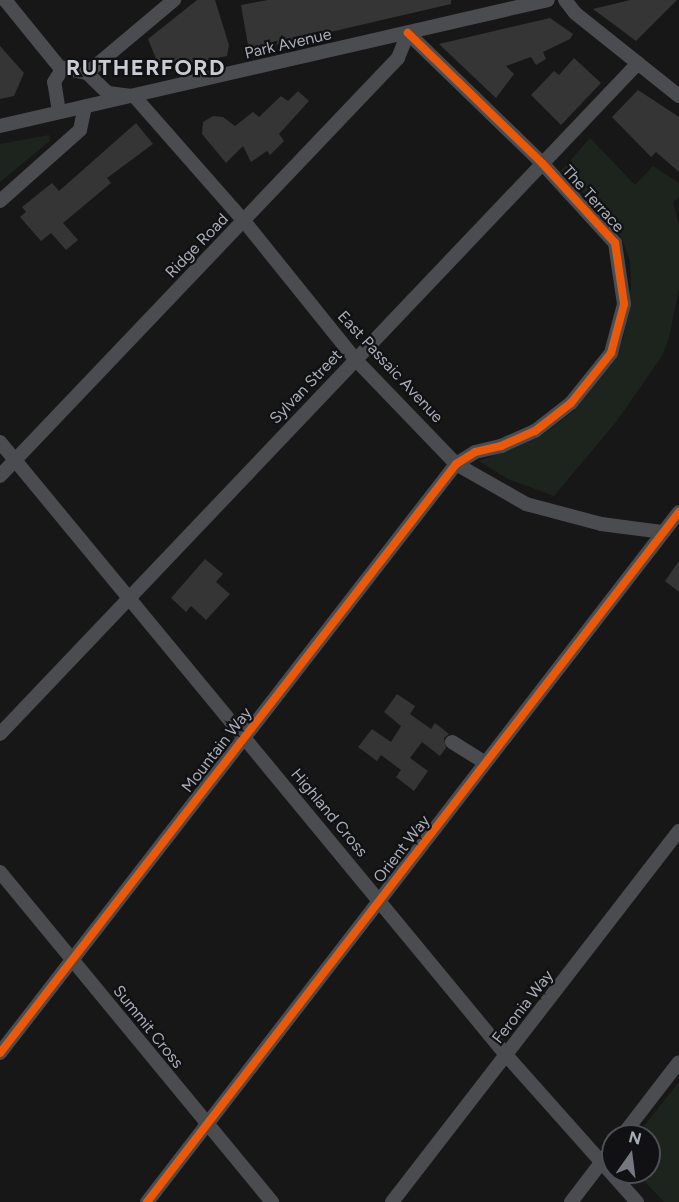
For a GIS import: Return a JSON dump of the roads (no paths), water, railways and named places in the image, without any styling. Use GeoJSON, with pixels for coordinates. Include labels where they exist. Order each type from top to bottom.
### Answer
{"type":"FeatureCollection","features":[{"type":"Feature","properties":{"kind":"street"},"geometry":{"type":"LineString","coordinates":[[5,0],[61,69],[87,73],[108,93],[134,96]]}},
{"type":"Feature","properties":{"kind":"street"},"geometry":{"type":"LineString","coordinates":[[87,73],[174,0]]}},
{"type":"Feature","properties":{"kind":"street","name":"Park Avenue"},"geometry":{"type":"LineString","coordinates":[[0,126],[548,0]]}},
{"type":"Feature","properties":{"kind":"street"},"geometry":{"type":"LineString","coordinates":[[565,0],[575,14],[679,96]]}},
{"type":"Feature","properties":{"kind":"street","name":"The Terrace"},"geometry":{"type":"LineString","coordinates":[[408,33],[542,163],[615,243],[624,304],[620,328],[611,353],[571,403],[535,431],[501,446],[475,452],[456,464]]}},
{"type":"Feature","properties":{"kind":"street","name":"Ridge Road"},"geometry":{"type":"LineString","coordinates":[[0,476],[398,58],[408,33]]}},
{"type":"Feature","properties":{"kind":"street","name":"Sylvan Street"},"geometry":{"type":"LineString","coordinates":[[0,734],[638,63]]}},
{"type":"Feature","properties":{"kind":"street"},"geometry":{"type":"LineString","coordinates":[[59,112],[54,82],[61,69]]}},
{"type":"Feature","properties":{"kind":"street","name":"East Passaic Avenue"},"geometry":{"type":"LineString","coordinates":[[134,96],[244,221],[356,359],[456,464],[526,504],[601,524],[663,532]]}},
{"type":"Feature","properties":{"kind":"street"},"geometry":{"type":"LineString","coordinates":[[0,201],[80,130],[85,107]]}},
{"type":"Feature","properties":{"kind":"street","name":"Highland Cross"},"geometry":{"type":"LineString","coordinates":[[0,442],[506,1055],[600,1164],[637,1202]]}},
{"type":"Feature","properties":{"kind":"street","name":"Mountain Way"},"geometry":{"type":"LineString","coordinates":[[0,1053],[243,736],[456,464]]}},
{"type":"Feature","properties":{"kind":"street","name":"Orient Way"},"geometry":{"type":"LineString","coordinates":[[147,1202],[679,512]]}},
{"type":"Feature","properties":{"kind":"street"},"geometry":{"type":"LineString","coordinates":[[452,741],[485,763]]}},
{"type":"Feature","properties":{"kind":"street","name":"Feronia Way"},"geometry":{"type":"LineString","coordinates":[[392,1202],[679,831]]}},
{"type":"Feature","properties":{"kind":"street","name":"Summit Cross"},"geometry":{"type":"LineString","coordinates":[[0,872],[272,1202]]}},
{"type":"Feature","properties":{"kind":"street"},"geometry":{"type":"LineString","coordinates":[[631,1124],[679,1062]]}},
{"type":"Feature","properties":{"kind":"street"},"geometry":{"type":"LineString","coordinates":[[571,1202],[600,1164]]}},
{"type":"Feature","properties":{"kind":"district","name":"RUTHERFORD"},"geometry":{"type":"Point","coordinates":[146,68]}}]}
